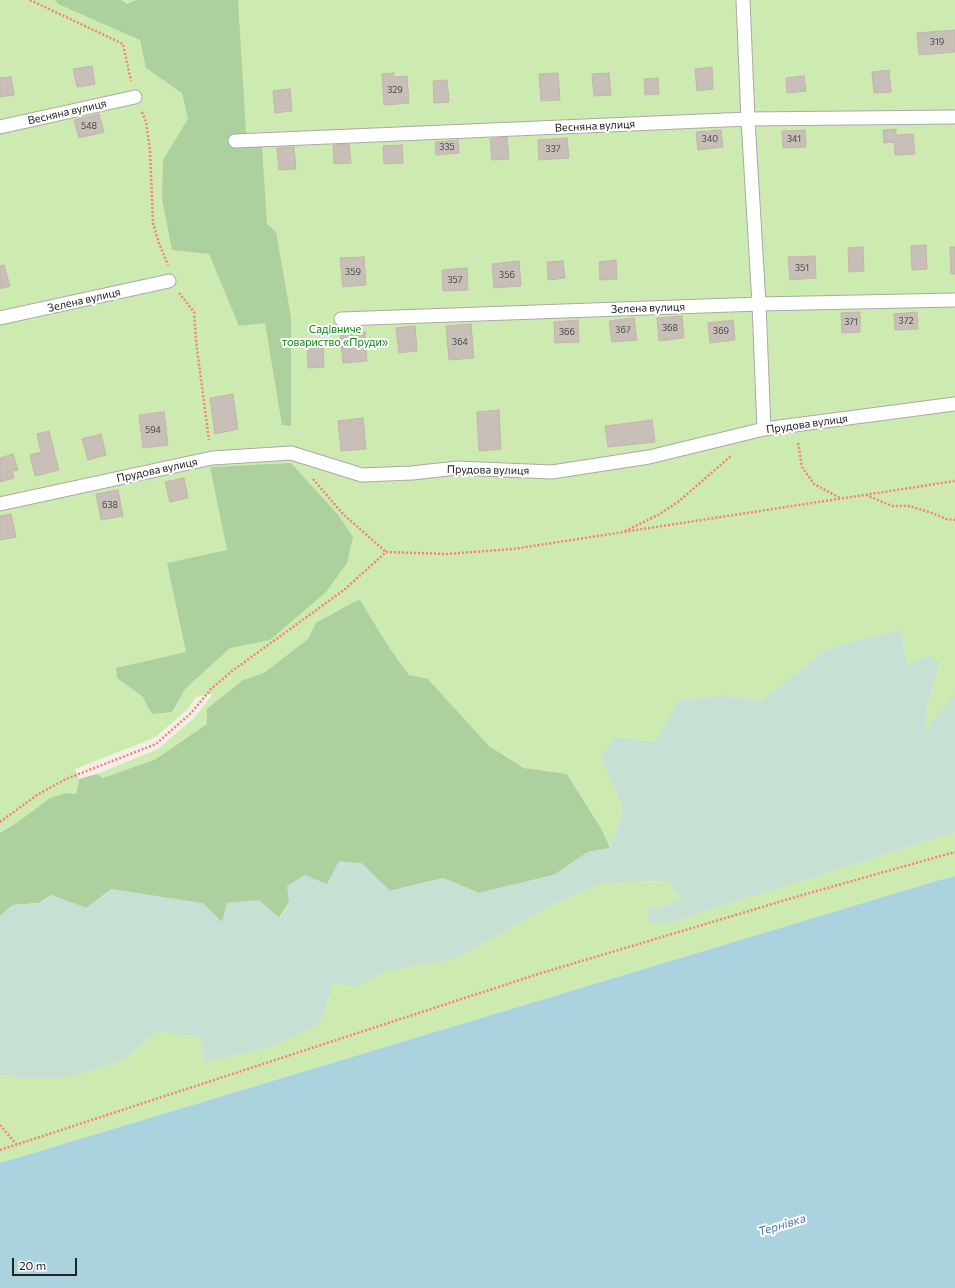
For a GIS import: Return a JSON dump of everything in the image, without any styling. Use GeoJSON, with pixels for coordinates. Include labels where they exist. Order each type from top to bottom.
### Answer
{"type":"FeatureCollection","features":[{"type":"Feature","properties":{"kind":"lane"},"geometry":{"type":"LineString","coordinates":[[743,0],[764,429]]}},
{"type":"Feature","properties":{"kind":"lane","name":"Весняна вулиця"},"geometry":{"type":"LineString","coordinates":[[0,127],[135,97]]}},
{"type":"Feature","properties":{"kind":"lane","name":"Весняна вулиця"},"geometry":{"type":"LineString","coordinates":[[235,141],[748,119],[955,116]]}},
{"type":"Feature","properties":{"kind":"lane","name":"Зелена вулиця"},"geometry":{"type":"LineString","coordinates":[[0,318],[168,281]]}},
{"type":"Feature","properties":{"kind":"lane","name":"Зелена вулиця"},"geometry":{"type":"LineString","coordinates":[[341,319],[759,304],[955,300]]}},
{"type":"Feature","properties":{"kind":"lane","name":"Прудова вулиця"},"geometry":{"type":"LineString","coordinates":[[0,504],[212,458],[292,453],[362,475],[412,473],[457,468],[552,472],[649,457],[764,429],[955,404]]}},
{"type":"Feature","properties":{"kind":"path"},"geometry":{"type":"LineString","coordinates":[[30,0],[123,44],[135,97],[146,122],[150,150],[153,224],[170,269],[168,281],[194,312],[204,408],[212,458]]}},
{"type":"Feature","properties":{"kind":"path"},"geometry":{"type":"LineString","coordinates":[[795,425],[802,467],[814,484],[840,498]]}},
{"type":"Feature","properties":{"kind":"path"},"geometry":{"type":"LineString","coordinates":[[292,453],[343,514],[386,552],[447,554],[513,549],[955,481]]}},
{"type":"Feature","properties":{"kind":"path"},"geometry":{"type":"LineString","coordinates":[[622,532],[658,515],[678,502],[732,455]]}},
{"type":"Feature","properties":{"kind":"path"},"geometry":{"type":"LineString","coordinates":[[865,495],[892,506],[909,506],[946,519],[955,520]]}},
{"type":"Feature","properties":{"kind":"path"},"geometry":{"type":"LineString","coordinates":[[0,822],[37,795],[66,779],[156,744],[192,713],[211,689],[232,671],[344,590],[386,552]]}},
{"type":"Feature","properties":{"kind":"path"},"geometry":{"type":"LineString","coordinates":[[0,1150],[536,975],[799,896],[955,852]]}},
{"type":"Feature","properties":{"kind":"path"},"geometry":{"type":"LineString","coordinates":[[0,1125],[17,1145]]}},
{"type":"Feature","properties":{"kind":"green space","name":"Садівниче товариство «Пруди»"},"geometry":{"type":"Polygon","coordinates":[[[0,0],[955,0],[955,693],[926,731],[925,715],[939,664],[908,666],[900,631],[829,648],[760,701],[722,695],[678,701],[655,742],[616,737],[601,757],[623,809],[610,848],[602,830],[567,774],[524,768],[489,746],[428,679],[409,676],[208,724],[156,759],[103,778],[97,774],[158,749],[195,717],[213,694],[196,697],[187,710],[154,738],[75,769],[79,779],[76,794],[18,822],[0,833],[0,0]]]}},
{"type":"Feature","properties":{"kind":"green space"},"geometry":{"type":"Polygon","coordinates":[[[55,0],[121,0],[127,4],[136,0],[238,0],[246,132],[262,146],[267,224],[276,232],[291,317],[291,426],[282,425],[265,323],[239,326],[209,254],[172,250],[162,199],[163,160],[188,119],[182,93],[146,68],[140,40],[58,4],[55,0]]]}},
{"type":"Feature","properties":{"kind":"green space"},"geometry":{"type":"Polygon","coordinates":[[[291,463],[339,516],[353,537],[347,563],[326,592],[270,640],[230,648],[185,689],[172,712],[152,714],[142,696],[117,678],[116,668],[186,652],[167,563],[227,550],[210,467],[291,463]]]}},
{"type":"Feature","properties":{"kind":"green space"},"geometry":{"type":"Polygon","coordinates":[[[360,600],[390,649],[409,675],[428,679],[489,746],[524,768],[567,774],[602,830],[610,848],[588,852],[554,875],[479,893],[443,878],[390,891],[361,863],[327,884],[289,902],[279,918],[222,922],[112,889],[86,908],[51,895],[39,903],[13,905],[0,916],[0,833],[18,822],[50,798],[67,793],[76,794],[79,779],[97,774],[103,778],[156,759],[207,724],[207,709],[243,680],[264,673],[308,639],[316,623],[360,600]]]}},
{"type":"Feature","properties":{"kind":"green space"},"geometry":{"type":"Polygon","coordinates":[[[900,630],[908,666],[931,655],[939,664],[925,715],[926,730],[955,693],[955,832],[667,924],[649,924],[647,910],[668,905],[682,897],[666,881],[602,883],[556,903],[455,959],[386,971],[358,987],[333,983],[320,1024],[272,1047],[203,1063],[202,1038],[158,1031],[123,1060],[71,1077],[25,1078],[0,1075],[0,916],[13,905],[39,903],[51,895],[86,908],[111,889],[203,903],[222,922],[227,903],[259,900],[280,918],[289,902],[287,886],[305,875],[327,884],[339,861],[361,863],[390,891],[443,878],[479,893],[554,875],[588,852],[610,848],[623,809],[601,757],[615,737],[655,742],[678,701],[722,695],[760,701],[829,648],[900,630]]]}},
{"type":"Feature","properties":{"kind":"green space"},"geometry":{"type":"Polygon","coordinates":[[[955,832],[955,876],[0,1163],[0,1075],[25,1078],[123,1060],[158,1031],[202,1038],[203,1063],[272,1047],[320,1024],[333,982],[358,987],[386,971],[455,959],[556,903],[602,883],[666,881],[682,897],[668,905],[647,910],[667,924],[955,832]]]}},
{"type":"Feature","properties":{"kind":"water","name":"Тернівка"},"geometry":{"type":"Polygon","coordinates":[[[955,876],[955,1288],[0,1288],[0,1163],[955,876]]]}},
{"type":"Feature","properties":{"kind":"building"},"geometry":{"type":"Polygon","coordinates":[[[955,30],[955,52],[919,55],[917,33],[955,30]]]}},
{"type":"Feature","properties":{"kind":"building"},"geometry":{"type":"Polygon","coordinates":[[[92,66],[95,84],[77,87],[73,69],[92,66]]]}},
{"type":"Feature","properties":{"kind":"building"},"geometry":{"type":"Polygon","coordinates":[[[712,67],[713,89],[697,91],[695,69],[712,67]]]}},
{"type":"Feature","properties":{"kind":"building"},"geometry":{"type":"Polygon","coordinates":[[[889,70],[891,92],[874,93],[872,72],[889,70]]]}},
{"type":"Feature","properties":{"kind":"building"},"geometry":{"type":"Polygon","coordinates":[[[394,73],[394,77],[407,76],[409,103],[384,105],[382,74],[394,73]]]}},
{"type":"Feature","properties":{"kind":"building"},"geometry":{"type":"Polygon","coordinates":[[[558,73],[560,100],[541,101],[539,74],[558,73]]]}},
{"type":"Feature","properties":{"kind":"building"},"geometry":{"type":"Polygon","coordinates":[[[609,73],[611,95],[594,96],[592,74],[609,73]]]}},
{"type":"Feature","properties":{"kind":"building"},"geometry":{"type":"Polygon","coordinates":[[[804,76],[806,91],[787,93],[786,78],[804,76]]]}},
{"type":"Feature","properties":{"kind":"building"},"geometry":{"type":"Polygon","coordinates":[[[11,77],[14,95],[0,97],[0,78],[11,77]]]}},
{"type":"Feature","properties":{"kind":"building"},"geometry":{"type":"Polygon","coordinates":[[[658,78],[659,94],[645,95],[644,79],[658,78]]]}},
{"type":"Feature","properties":{"kind":"building"},"geometry":{"type":"Polygon","coordinates":[[[447,80],[449,102],[434,103],[433,81],[447,80]]]}},
{"type":"Feature","properties":{"kind":"building"},"geometry":{"type":"Polygon","coordinates":[[[290,89],[292,111],[275,113],[273,91],[290,89]]]}},
{"type":"Feature","properties":{"kind":"building"},"geometry":{"type":"Polygon","coordinates":[[[99,114],[104,132],[79,138],[74,120],[99,114]]]}},
{"type":"Feature","properties":{"kind":"building"},"geometry":{"type":"Polygon","coordinates":[[[896,129],[896,135],[913,134],[915,154],[895,155],[894,142],[884,143],[883,130],[896,129]]]}},
{"type":"Feature","properties":{"kind":"building"},"geometry":{"type":"Polygon","coordinates":[[[721,130],[723,147],[698,150],[696,132],[721,130]]]}},
{"type":"Feature","properties":{"kind":"building"},"geometry":{"type":"Polygon","coordinates":[[[805,130],[806,147],[783,148],[782,131],[805,130]]]}},
{"type":"Feature","properties":{"kind":"building"},"geometry":{"type":"Polygon","coordinates":[[[507,137],[509,159],[492,160],[490,139],[507,137]]]}},
{"type":"Feature","properties":{"kind":"building"},"geometry":{"type":"Polygon","coordinates":[[[567,138],[569,158],[539,160],[538,140],[567,138]]]}},
{"type":"Feature","properties":{"kind":"building"},"geometry":{"type":"Polygon","coordinates":[[[458,140],[459,153],[436,155],[435,142],[458,140]]]}},
{"type":"Feature","properties":{"kind":"building"},"geometry":{"type":"Polygon","coordinates":[[[349,144],[351,163],[334,164],[333,145],[349,144]]]}},
{"type":"Feature","properties":{"kind":"building"},"geometry":{"type":"Polygon","coordinates":[[[402,145],[403,163],[384,164],[383,146],[402,145]]]}},
{"type":"Feature","properties":{"kind":"building"},"geometry":{"type":"Polygon","coordinates":[[[294,147],[296,169],[279,170],[277,148],[294,147]]]}},
{"type":"Feature","properties":{"kind":"building"},"geometry":{"type":"Polygon","coordinates":[[[926,245],[927,269],[912,270],[911,246],[926,245]]]}},
{"type":"Feature","properties":{"kind":"building"},"geometry":{"type":"Polygon","coordinates":[[[863,247],[864,271],[849,272],[848,248],[863,247]]]}},
{"type":"Feature","properties":{"kind":"building"},"geometry":{"type":"Polygon","coordinates":[[[950,247],[955,247],[955,274],[951,274],[950,247]]]}},
{"type":"Feature","properties":{"kind":"building"},"geometry":{"type":"Polygon","coordinates":[[[815,256],[816,278],[790,280],[788,257],[815,256]]]}},
{"type":"Feature","properties":{"kind":"building"},"geometry":{"type":"Polygon","coordinates":[[[364,257],[366,285],[343,287],[340,258],[364,257]]]}},
{"type":"Feature","properties":{"kind":"building"},"geometry":{"type":"Polygon","coordinates":[[[616,260],[617,279],[600,280],[599,262],[616,260]]]}},
{"type":"Feature","properties":{"kind":"building"},"geometry":{"type":"Polygon","coordinates":[[[519,261],[521,286],[494,288],[492,264],[519,261]]]}},
{"type":"Feature","properties":{"kind":"building"},"geometry":{"type":"Polygon","coordinates":[[[563,261],[565,278],[548,280],[547,262],[563,261]]]}},
{"type":"Feature","properties":{"kind":"building"},"geometry":{"type":"Polygon","coordinates":[[[4,265],[10,286],[0,289],[0,266],[4,265]]]}},
{"type":"Feature","properties":{"kind":"building"},"geometry":{"type":"Polygon","coordinates":[[[467,268],[468,290],[443,291],[442,270],[467,268]]]}},
{"type":"Feature","properties":{"kind":"building"},"geometry":{"type":"Polygon","coordinates":[[[860,312],[860,332],[842,333],[841,313],[860,312]]]}},
{"type":"Feature","properties":{"kind":"building"},"geometry":{"type":"Polygon","coordinates":[[[917,312],[918,329],[895,330],[894,314],[917,312]]]}},
{"type":"Feature","properties":{"kind":"building"},"geometry":{"type":"Polygon","coordinates":[[[682,316],[684,338],[659,341],[657,318],[682,316]]]}},
{"type":"Feature","properties":{"kind":"building"},"geometry":{"type":"Polygon","coordinates":[[[634,318],[637,340],[612,342],[609,321],[634,318]]]}},
{"type":"Feature","properties":{"kind":"building"},"geometry":{"type":"Polygon","coordinates":[[[578,320],[579,342],[555,343],[554,322],[578,320]]]}},
{"type":"Feature","properties":{"kind":"building"},"geometry":{"type":"Polygon","coordinates":[[[733,320],[735,340],[710,343],[708,323],[733,320]]]}},
{"type":"Feature","properties":{"kind":"building"},"geometry":{"type":"Polygon","coordinates":[[[471,324],[474,358],[449,360],[446,326],[471,324]]]}},
{"type":"Feature","properties":{"kind":"building"},"geometry":{"type":"Polygon","coordinates":[[[415,326],[417,351],[399,353],[396,328],[415,326]]]}},
{"type":"Feature","properties":{"kind":"building"},"geometry":{"type":"Polygon","coordinates":[[[365,332],[367,361],[343,363],[340,334],[365,332]]]}},
{"type":"Feature","properties":{"kind":"building"},"geometry":{"type":"Polygon","coordinates":[[[323,344],[324,367],[308,368],[307,345],[323,344]]]}},
{"type":"Feature","properties":{"kind":"building"},"geometry":{"type":"Polygon","coordinates":[[[233,394],[238,429],[215,434],[210,398],[233,394]]]}},
{"type":"Feature","properties":{"kind":"building"},"geometry":{"type":"Polygon","coordinates":[[[499,410],[501,449],[479,451],[477,412],[499,410]]]}},
{"type":"Feature","properties":{"kind":"building"},"geometry":{"type":"Polygon","coordinates":[[[164,412],[168,445],[143,448],[139,415],[164,412]]]}},
{"type":"Feature","properties":{"kind":"building"},"geometry":{"type":"Polygon","coordinates":[[[363,418],[366,449],[341,451],[338,421],[363,418]]]}},
{"type":"Feature","properties":{"kind":"building"},"geometry":{"type":"Polygon","coordinates":[[[652,420],[655,442],[608,447],[605,426],[652,420]]]}},
{"type":"Feature","properties":{"kind":"building"},"geometry":{"type":"Polygon","coordinates":[[[49,431],[59,470],[35,476],[30,455],[41,452],[37,434],[49,431]]]}},
{"type":"Feature","properties":{"kind":"building"},"geometry":{"type":"Polygon","coordinates":[[[101,434],[106,455],[88,460],[82,439],[101,434]]]}},
{"type":"Feature","properties":{"kind":"building"},"geometry":{"type":"Polygon","coordinates":[[[13,454],[18,470],[12,471],[14,478],[0,482],[0,458],[13,454]]]}},
{"type":"Feature","properties":{"kind":"building"},"geometry":{"type":"Polygon","coordinates":[[[184,478],[188,498],[170,502],[165,482],[184,478]]]}},
{"type":"Feature","properties":{"kind":"building"},"geometry":{"type":"Polygon","coordinates":[[[118,490],[123,516],[101,520],[96,494],[118,490]]]}},
{"type":"Feature","properties":{"kind":"building"},"geometry":{"type":"Polygon","coordinates":[[[11,514],[16,537],[0,540],[0,516],[11,514]]]}}]}
